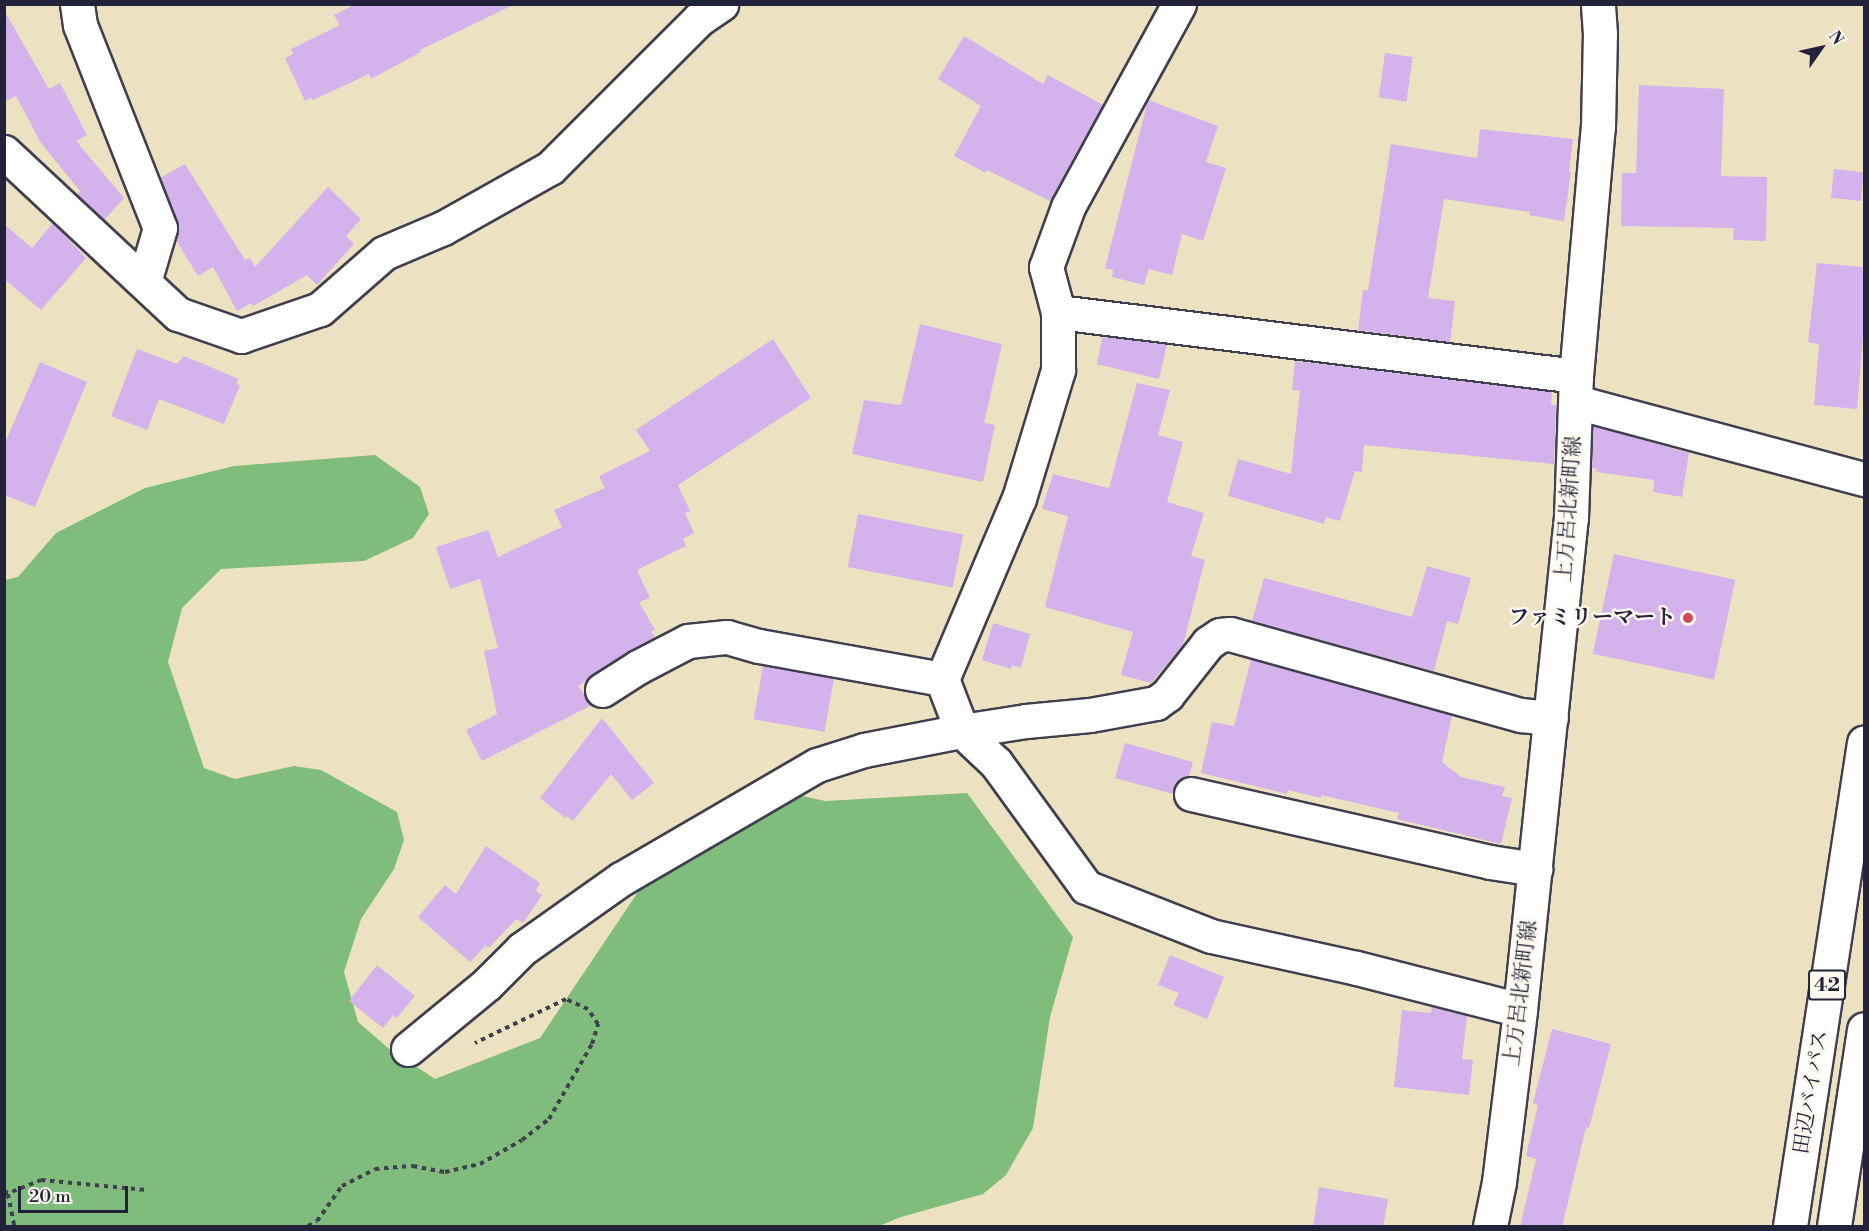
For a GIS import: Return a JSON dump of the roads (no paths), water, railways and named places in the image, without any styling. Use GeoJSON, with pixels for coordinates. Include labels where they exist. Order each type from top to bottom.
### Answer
{"type":"FeatureCollection","features":[{"type":"Feature","properties":{"kind":"main road"},"geometry":{"type":"LineString","coordinates":[[77,4],[80,25],[160,228],[144,282]]}},
{"type":"Feature","properties":{"kind":"main road"},"geometry":{"type":"LineString","coordinates":[[4,152],[178,314],[242,336],[320,309],[384,253],[443,228],[550,168],[699,19],[720,4]]}},
{"type":"Feature","properties":{"kind":"main road"},"geometry":{"type":"LineString","coordinates":[[1179,4],[1068,207],[1046,267],[1058,312],[1058,370],[1019,498],[942,679],[962,731],[996,763],[1086,886],[1211,936],[1357,968],[1520,1010]]}},
{"type":"Feature","properties":{"kind":"main road","name":"上万呂北新町線"},"geometry":{"type":"LineString","coordinates":[[1490,1227],[1499,1182],[1520,1010],[1571,518],[1576,389],[1598,127],[1598,4]]}},
{"type":"Feature","properties":{"kind":"main road"},"geometry":{"type":"LineString","coordinates":[[1058,312],[1576,389],[1864,479]]}},
{"type":"Feature","properties":{"kind":"main road"},"geometry":{"type":"LineString","coordinates":[[408,1049],[487,984],[522,949],[621,879],[817,765],[864,750],[962,731],[1026,721],[1090,715],[1156,703],[1167,695],[1208,643],[1220,635],[1230,634],[1521,715],[1551,718]]}},
{"type":"Feature","properties":{"kind":"main road"},"geometry":{"type":"LineString","coordinates":[[602,690],[638,667],[688,641],[727,637],[759,646],[942,679]]}},
{"type":"Feature","properties":{"kind":"main road","name":"田辺バイパス"},"geometry":{"type":"LineString","coordinates":[[1790,1227],[1864,743]]}},
{"type":"Feature","properties":{"kind":"main road"},"geometry":{"type":"LineString","coordinates":[[1191,794],[1490,862],[1535,869]]}},
{"type":"Feature","properties":{"kind":"main road","name":"田辺バイパス"},"geometry":{"type":"LineString","coordinates":[[1834,1227],[1864,1029]]}},
{"type":"Feature","properties":{"kind":"place","name":"ファミリーマート"},"geometry":{"type":"Point","coordinates":[1688,618]}}]}
